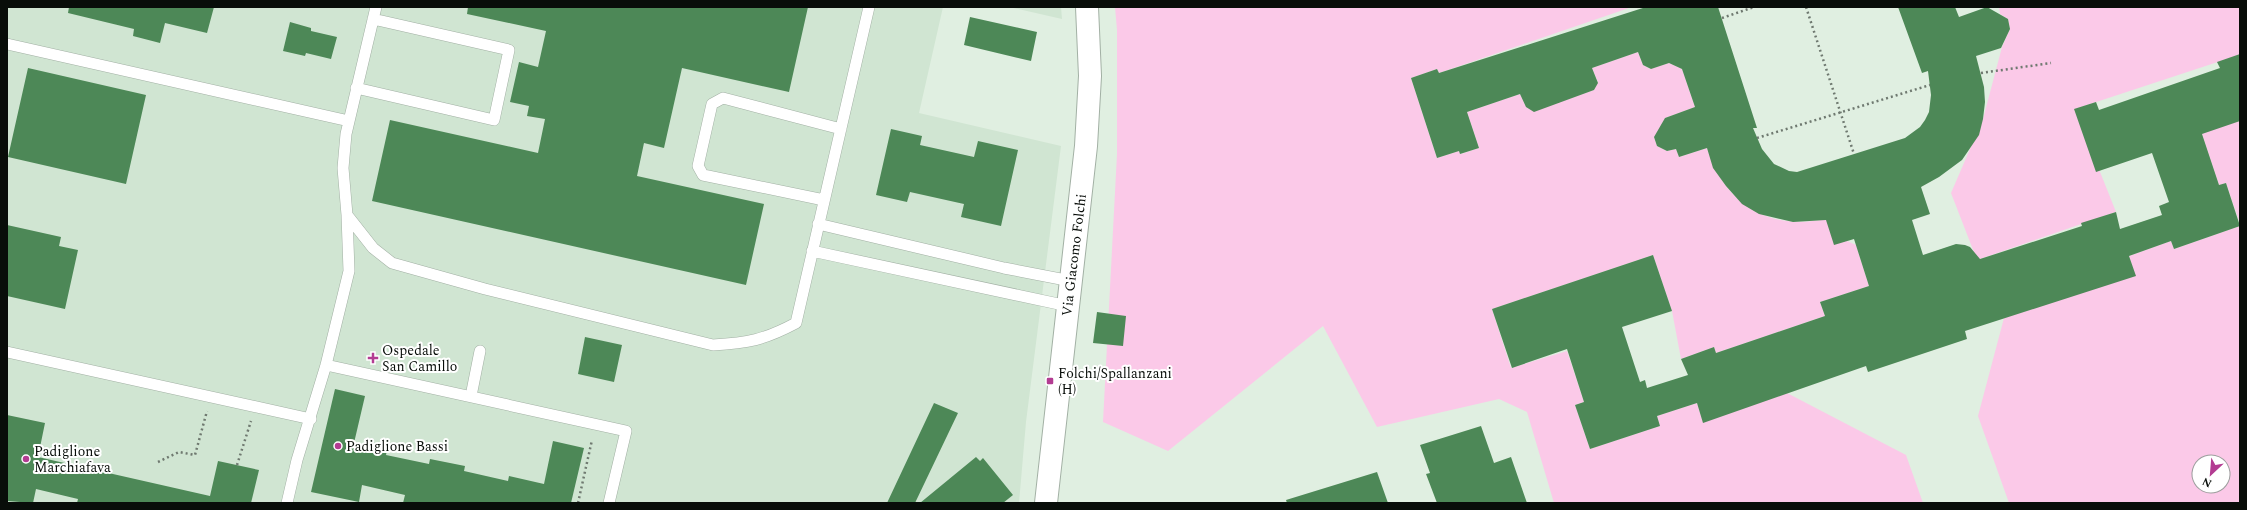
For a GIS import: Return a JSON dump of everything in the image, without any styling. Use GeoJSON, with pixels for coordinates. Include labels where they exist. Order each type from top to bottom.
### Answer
{"type":"FeatureCollection","features":[{"type":"Feature","properties":{"kind":"street","name":"Via Giacomo Folchi"},"geometry":{"type":"LineString","coordinates":[[1046,503],[1088,115],[1090,76],[1087,7]]}},
{"type":"Feature","properties":{"kind":"lane"},"geometry":{"type":"LineString","coordinates":[[287,503],[297,460],[311,419],[326,365],[348,271],[347,216],[343,168],[349,121],[376,7]]}},
{"type":"Feature","properties":{"kind":"lane"},"geometry":{"type":"LineString","coordinates":[[347,216],[373,248],[392,263],[485,289],[713,344],[746,344],[777,334],[796,323],[868,7]]}},
{"type":"Feature","properties":{"kind":"lane"},"geometry":{"type":"LineString","coordinates":[[356,88],[494,120],[509,50],[373,19]]}},
{"type":"Feature","properties":{"kind":"lane"},"geometry":{"type":"LineString","coordinates":[[7,44],[349,121]]}},
{"type":"Feature","properties":{"kind":"lane"},"geometry":{"type":"LineString","coordinates":[[824,200],[703,175],[698,166],[712,104],[723,98],[841,129]]}},
{"type":"Feature","properties":{"kind":"lane"},"geometry":{"type":"LineString","coordinates":[[818,224],[1004,268],[1071,281]]}},
{"type":"Feature","properties":{"kind":"lane"},"geometry":{"type":"LineString","coordinates":[[812,251],[1068,306]]}},
{"type":"Feature","properties":{"kind":"lane"},"geometry":{"type":"LineString","coordinates":[[472,396],[480,351]]}},
{"type":"Feature","properties":{"kind":"lane"},"geometry":{"type":"LineString","coordinates":[[7,352],[311,419]]}},
{"type":"Feature","properties":{"kind":"lane"},"geometry":{"type":"LineString","coordinates":[[326,365],[626,431],[609,503]]}},
{"type":"Feature","properties":{"kind":"path"},"geometry":{"type":"LineString","coordinates":[[1722,18],[1754,7]]}},
{"type":"Feature","properties":{"kind":"path"},"geometry":{"type":"LineString","coordinates":[[1806,7],[1854,154]]}},
{"type":"Feature","properties":{"kind":"path"},"geometry":{"type":"LineString","coordinates":[[1981,73],[2051,63]]}},
{"type":"Feature","properties":{"kind":"path"},"geometry":{"type":"LineString","coordinates":[[1757,138],[1930,85]]}},
{"type":"Feature","properties":{"kind":"path"},"geometry":{"type":"LineString","coordinates":[[158,462],[180,452],[195,454],[210,397]]}},
{"type":"Feature","properties":{"kind":"path"},"geometry":{"type":"LineString","coordinates":[[237,465],[255,407]]}},
{"type":"Feature","properties":{"kind":"path"},"geometry":{"type":"LineString","coordinates":[[578,503],[596,424]]}},
{"type":"Feature","properties":{"kind":"shaded area"},"geometry":{"type":"Polygon","coordinates":[[[7,7],[943,7],[919,113],[1061,146],[1026,422],[1019,503],[7,503],[7,7]]]}},
{"type":"Feature","properties":{"kind":"shaded area"},"geometry":{"type":"Polygon","coordinates":[[[1009,7],[1061,7],[1062,19],[1009,7]]]}},
{"type":"Feature","properties":{"kind":"shaded area"},"geometry":{"type":"Polygon","coordinates":[[[1115,7],[1632,7],[1439,73],[1437,69],[1411,78],[1437,158],[1459,151],[1461,154],[1479,148],[1467,112],[1520,94],[1526,107],[1534,111],[1594,90],[1598,82],[1592,68],[1638,52],[1643,65],[1650,69],[1669,63],[1682,69],[1695,107],[1665,118],[1667,126],[1654,137],[1657,146],[1667,151],[1676,149],[1679,157],[1707,148],[1715,168],[1725,184],[1737,198],[1752,209],[1768,217],[1785,221],[1805,222],[1826,219],[1847,241],[1856,245],[1869,286],[1820,302],[1825,316],[1716,353],[1714,347],[1681,359],[1672,311],[1653,255],[1492,309],[1511,368],[1567,351],[1584,402],[1575,405],[1590,449],[1660,426],[1657,416],[1697,403],[1703,422],[1787,393],[1906,455],[1923,503],[1554,503],[1527,412],[1499,399],[1377,427],[1323,326],[1168,451],[1103,422],[1117,154],[1117,30],[1115,7]]]}},
{"type":"Feature","properties":{"kind":"shaded area"},"geometry":{"type":"Polygon","coordinates":[[[1999,7],[2240,7],[2240,57],[2239,55],[2075,109],[2116,212],[1977,260],[1951,193],[1983,119],[2002,47],[2010,29],[2008,19],[2000,14],[1999,7]]]}},
{"type":"Feature","properties":{"kind":"shaded area"},"geometry":{"type":"Polygon","coordinates":[[[2240,121],[2240,224],[2226,183],[2219,185],[2198,122],[2240,121]]]}},
{"type":"Feature","properties":{"kind":"shaded area"},"geometry":{"type":"Polygon","coordinates":[[[2240,226],[2240,503],[2009,503],[1978,416],[2004,318],[2135,275],[2129,256],[2171,241],[2174,249],[2240,226]]]}},
{"type":"Feature","properties":{"kind":"building"},"geometry":{"type":"Polygon","coordinates":[[[69,7],[214,7],[207,33],[165,23],[160,43],[133,36],[134,29],[68,13],[69,7]]]}},
{"type":"Feature","properties":{"kind":"building"},"geometry":{"type":"Polygon","coordinates":[[[468,7],[808,7],[789,92],[682,68],[664,148],[644,143],[637,176],[764,204],[746,285],[372,201],[390,120],[538,153],[545,119],[527,116],[529,106],[510,102],[519,62],[538,67],[546,31],[467,14],[468,7]]]}},
{"type":"Feature","properties":{"kind":"building"},"geometry":{"type":"Polygon","coordinates":[[[1646,7],[1718,7],[1757,128],[1753,128],[1762,149],[1774,164],[1789,171],[1797,172],[1905,138],[1920,127],[1925,120],[1929,112],[1931,95],[1928,71],[1922,73],[1898,7],[1955,7],[1959,17],[1987,7],[2008,19],[2010,29],[2001,48],[1976,56],[1984,87],[1985,102],[1979,135],[1962,160],[1939,177],[1921,187],[1930,214],[1912,220],[1923,255],[1956,244],[1970,247],[1980,259],[2082,226],[2081,223],[2116,212],[2120,229],[2162,215],[2159,206],[2169,202],[2152,153],[2096,172],[2074,109],[2096,102],[2099,110],[2220,68],[2217,62],[2240,54],[2240,121],[2202,134],[2219,185],[2226,183],[2240,226],[2174,249],[2171,241],[2129,256],[2136,276],[1965,331],[1967,339],[1868,372],[1866,366],[1703,423],[1697,403],[1657,416],[1660,426],[1590,449],[1575,405],[1584,402],[1567,349],[1512,368],[1492,309],[1653,255],[1672,311],[1622,327],[1640,382],[1645,380],[1647,388],[1688,375],[1681,359],[1714,347],[1716,353],[1825,316],[1820,302],[1869,286],[1854,239],[1834,245],[1826,220],[1793,222],[1759,214],[1742,204],[1726,186],[1713,168],[1707,148],[1679,157],[1676,149],[1667,151],[1657,146],[1654,137],[1665,118],[1695,107],[1682,69],[1669,63],[1651,69],[1643,65],[1638,52],[1592,68],[1598,83],[1594,90],[1534,112],[1526,107],[1520,94],[1467,112],[1479,148],[1460,154],[1459,151],[1437,158],[1411,78],[1437,69],[1439,73],[1646,7]]]}},
{"type":"Feature","properties":{"kind":"building"},"geometry":{"type":"Polygon","coordinates":[[[970,17],[1037,32],[1031,61],[964,45],[970,17]]]}},
{"type":"Feature","properties":{"kind":"building"},"geometry":{"type":"Polygon","coordinates":[[[290,22],[311,28],[311,31],[337,37],[331,59],[306,53],[305,56],[283,51],[290,22]]]}},
{"type":"Feature","properties":{"kind":"building"},"geometry":{"type":"Polygon","coordinates":[[[28,68],[146,95],[126,184],[8,157],[28,68]]]}},
{"type":"Feature","properties":{"kind":"building"},"geometry":{"type":"Polygon","coordinates":[[[891,129],[922,136],[920,145],[974,157],[978,141],[1018,150],[1001,226],[961,217],[964,204],[910,192],[907,202],[876,195],[891,129]]]}},
{"type":"Feature","properties":{"kind":"building"},"geometry":{"type":"Polygon","coordinates":[[[7,225],[61,237],[59,246],[78,250],[65,309],[7,296],[7,225]]]}},
{"type":"Feature","properties":{"kind":"building"},"geometry":{"type":"Polygon","coordinates":[[[1097,312],[1126,316],[1123,346],[1093,343],[1097,312]]]}},
{"type":"Feature","properties":{"kind":"building"},"geometry":{"type":"Polygon","coordinates":[[[585,337],[622,345],[614,382],[578,374],[585,337]]]}},
{"type":"Feature","properties":{"kind":"building","name":"Padiglione Bassi"},"geometry":{"type":"Polygon","coordinates":[[[335,389],[365,396],[354,443],[387,450],[386,455],[429,464],[430,459],[465,466],[464,471],[508,481],[509,476],[544,484],[553,441],[584,448],[571,503],[403,503],[405,495],[362,485],[359,502],[311,492],[335,389]]]}},
{"type":"Feature","properties":{"kind":"building"},"geometry":{"type":"Polygon","coordinates":[[[934,403],[958,413],[915,503],[887,503],[934,403]]]}},
{"type":"Feature","properties":{"kind":"building","name":"Padiglione Marchiafava"},"geometry":{"type":"Polygon","coordinates":[[[7,415],[45,423],[38,457],[210,496],[218,461],[259,470],[251,503],[77,503],[78,499],[36,489],[33,503],[7,501],[7,415]]]}},
{"type":"Feature","properties":{"kind":"building"},"geometry":{"type":"Polygon","coordinates":[[[1481,426],[1494,463],[1511,457],[1527,503],[1437,503],[1426,474],[1430,473],[1420,445],[1481,426]]]}},
{"type":"Feature","properties":{"kind":"building"},"geometry":{"type":"Polygon","coordinates":[[[976,457],[980,461],[983,458],[1013,495],[1003,503],[920,503],[976,457]]]}},
{"type":"Feature","properties":{"kind":"building"},"geometry":{"type":"Polygon","coordinates":[[[1377,472],[1388,503],[1287,503],[1286,500],[1377,472]]]}},
{"type":"Feature","properties":{"kind":"place","name":"Ospedale San Camillo"},"geometry":{"type":"Point","coordinates":[373,358]}},
{"type":"Feature","properties":{"kind":"place","name":"Folchi/Spallanzani (H)"},"geometry":{"type":"Point","coordinates":[1050,381]}},
{"type":"Feature","properties":{"kind":"place","name":"Padiglione Bassi"},"geometry":{"type":"Point","coordinates":[338,446]}},
{"type":"Feature","properties":{"kind":"place","name":"Padiglione Marchiafava"},"geometry":{"type":"Point","coordinates":[26,459]}}]}
